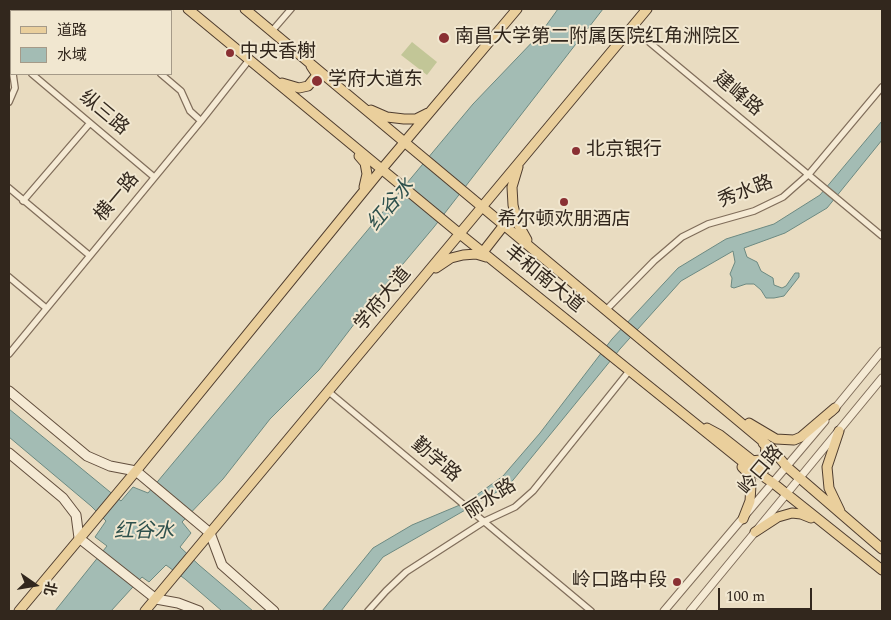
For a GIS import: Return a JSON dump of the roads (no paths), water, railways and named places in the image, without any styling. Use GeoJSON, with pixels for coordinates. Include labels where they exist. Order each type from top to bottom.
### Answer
{"type":"FeatureCollection","features":[{"type":"Feature","properties":{"kind":"main road","name":"丰和南大道"},"geometry":{"type":"LineString","coordinates":[[188,9],[456,231],[733,454],[882,570]]}},
{"type":"Feature","properties":{"kind":"main road","name":"丰和南大道"},"geometry":{"type":"LineString","coordinates":[[245,9],[752,431],[771,448],[787,467],[882,548]]}},
{"type":"Feature","properties":{"kind":"main road"},"geometry":{"type":"LineString","coordinates":[[19,611],[136,471],[356,200],[517,9]]}},
{"type":"Feature","properties":{"kind":"main road","name":"学府大道"},"geometry":{"type":"LineString","coordinates":[[145,611],[427,274],[456,231],[483,206],[647,9]]}},
{"type":"Feature","properties":{"kind":"main road"},"geometry":{"type":"LineString","coordinates":[[270,78],[288,86],[299,88],[308,86],[313,82],[317,75],[315,70],[294,49]]}},
{"type":"Feature","properties":{"kind":"main road"},"geometry":{"type":"LineString","coordinates":[[364,107],[388,117],[404,119],[416,119],[432,110]]}},
{"type":"Feature","properties":{"kind":"main road"},"geometry":{"type":"LineString","coordinates":[[344,139],[366,163],[366,184],[356,200]]}},
{"type":"Feature","properties":{"kind":"main road"},"geometry":{"type":"LineString","coordinates":[[521,160],[512,187],[513,206],[517,222],[529,245]]}},
{"type":"Feature","properties":{"kind":"main road"},"geometry":{"type":"LineString","coordinates":[[483,252],[504,225]]}},
{"type":"Feature","properties":{"kind":"main road"},"geometry":{"type":"LineString","coordinates":[[427,274],[451,258],[476,254],[490,258]]}},
{"type":"Feature","properties":{"kind":"main road"},"geometry":{"type":"LineString","coordinates":[[9,392],[86,456],[110,466],[136,471],[210,533],[222,565],[274,611]]}},
{"type":"Feature","properties":{"kind":"main road"},"geometry":{"type":"LineString","coordinates":[[727,410],[776,440],[794,440],[801,437],[835,408]]}},
{"type":"Feature","properties":{"kind":"main road"},"geometry":{"type":"LineString","coordinates":[[689,418],[720,435],[754,461],[773,484]]}},
{"type":"Feature","properties":{"kind":"main road"},"geometry":{"type":"LineString","coordinates":[[733,454],[747,461],[754,461],[761,460],[766,454],[766,446],[752,431]]}},
{"type":"Feature","properties":{"kind":"main road"},"geometry":{"type":"LineString","coordinates":[[839,431],[827,467],[829,488],[841,514]]}},
{"type":"Feature","properties":{"kind":"main road"},"geometry":{"type":"LineString","coordinates":[[710,435],[749,474],[751,486],[750,502],[743,519]]}},
{"type":"Feature","properties":{"kind":"main road"},"geometry":{"type":"LineString","coordinates":[[9,453],[63,498],[76,515],[79,538],[156,599],[178,603],[199,611]]}},
{"type":"Feature","properties":{"kind":"main road"},"geometry":{"type":"LineString","coordinates":[[755,532],[778,517],[792,513],[801,514],[822,523]]}},
{"type":"Feature","properties":{"kind":"street"},"geometry":{"type":"LineString","coordinates":[[272,31],[291,9]]}},
{"type":"Feature","properties":{"kind":"street","name":"建峰路"},"geometry":{"type":"LineString","coordinates":[[631,27],[882,236]]}},
{"type":"Feature","properties":{"kind":"street","name":"横一路"},"geometry":{"type":"LineString","coordinates":[[9,354],[249,60]]}},
{"type":"Feature","properties":{"kind":"street"},"geometry":{"type":"LineString","coordinates":[[9,102],[15,88],[13,75]]}},
{"type":"Feature","properties":{"kind":"street","name":"纵三路"},"geometry":{"type":"LineString","coordinates":[[33,75],[154,178]]}},
{"type":"Feature","properties":{"kind":"street"},"geometry":{"type":"LineString","coordinates":[[162,75],[181,90],[190,111],[201,121]]}},
{"type":"Feature","properties":{"kind":"street","name":"秀水路"},"geometry":{"type":"LineString","coordinates":[[606,310],[654,260],[682,237],[708,224],[754,211],[783,196],[809,174],[882,88]]}},
{"type":"Feature","properties":{"kind":"street"},"geometry":{"type":"LineString","coordinates":[[23,200],[90,123]]}},
{"type":"Feature","properties":{"kind":"street"},"geometry":{"type":"LineString","coordinates":[[9,188],[89,255]]}},
{"type":"Feature","properties":{"kind":"street"},"geometry":{"type":"LineString","coordinates":[[9,278],[46,308]]}},
{"type":"Feature","properties":{"kind":"street","name":"岭口路"},"geometry":{"type":"LineString","coordinates":[[664,611],[773,484],[882,351]]}},
{"type":"Feature","properties":{"kind":"street","name":"丽水路"},"geometry":{"type":"LineString","coordinates":[[368,611],[406,572],[485,521],[515,506],[533,491],[630,370]]}},
{"type":"Feature","properties":{"kind":"street","name":"岭口路"},"geometry":{"type":"LineString","coordinates":[[690,611],[882,378]]}},
{"type":"Feature","properties":{"kind":"street","name":"勤学路"},"geometry":{"type":"LineString","coordinates":[[329,392],[591,611]]}},
{"type":"Feature","properties":{"kind":"water","name":"红谷水"},"geometry":{"type":"Polygon","coordinates":[[[558,9],[603,9],[434,227],[371,302],[319,370],[270,419],[223,479],[182,522],[191,533],[180,547],[253,611],[222,611],[166,565],[149,582],[142,577],[111,611],[55,611],[107,546],[95,537],[106,521],[91,506],[9,437],[9,409],[121,501],[133,487],[148,493],[473,104],[540,34],[558,9]]]}},
{"type":"Feature","properties":{"kind":"water"},"geometry":{"type":"Polygon","coordinates":[[[882,121],[882,140],[827,208],[785,233],[744,248],[747,257],[757,262],[761,271],[773,278],[774,285],[782,288],[786,286],[795,273],[799,273],[799,277],[784,296],[766,298],[754,284],[731,287],[732,278],[730,274],[735,262],[733,251],[681,281],[620,349],[509,485],[383,557],[341,611],[322,611],[373,548],[412,525],[467,502],[503,476],[540,433],[612,339],[678,268],[726,239],[774,224],[820,195],[882,121]]]}},
{"type":"Feature","properties":{"kind":"place","name":"南昌大学第二附属医院红角洲院区"},"geometry":{"type":"Point","coordinates":[444,38]}},
{"type":"Feature","properties":{"kind":"place","name":"中央香榭"},"geometry":{"type":"Point","coordinates":[230,53]}},
{"type":"Feature","properties":{"kind":"place","name":"学府大道东"},"geometry":{"type":"Point","coordinates":[317,81]}},
{"type":"Feature","properties":{"kind":"place","name":"北京银行"},"geometry":{"type":"Point","coordinates":[576,151]}},
{"type":"Feature","properties":{"kind":"place","name":"希尔顿欢朋酒店"},"geometry":{"type":"Point","coordinates":[564,202]}},
{"type":"Feature","properties":{"kind":"place","name":"岭口路中段"},"geometry":{"type":"Point","coordinates":[677,582]}}]}
